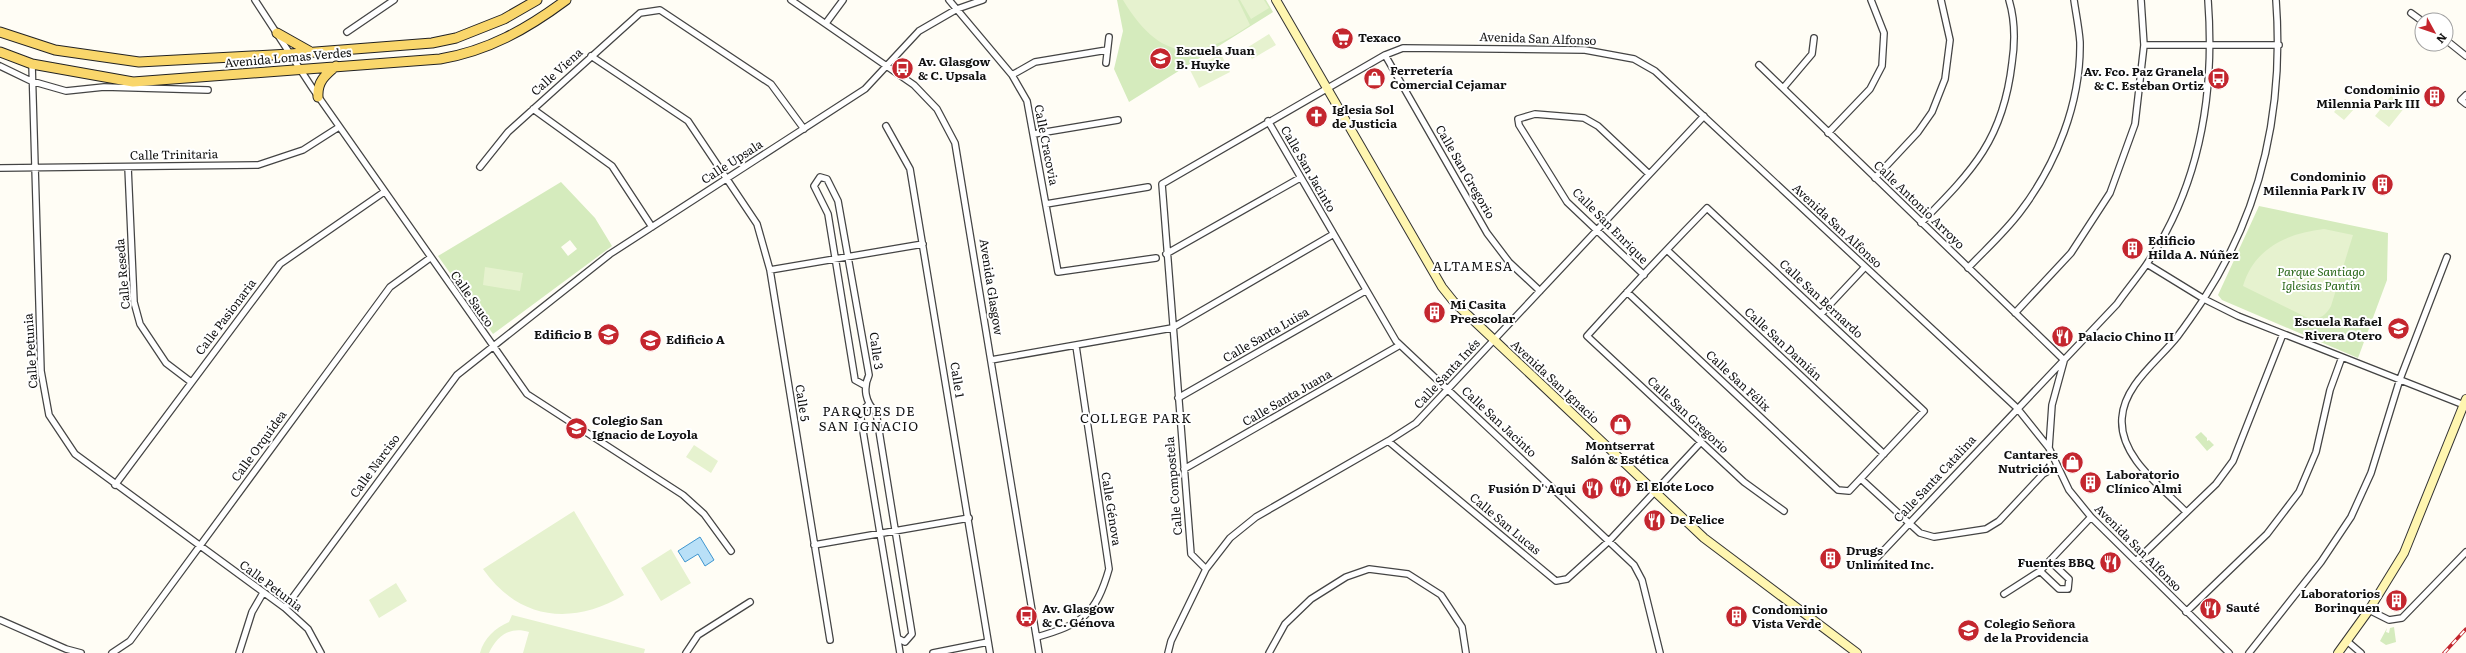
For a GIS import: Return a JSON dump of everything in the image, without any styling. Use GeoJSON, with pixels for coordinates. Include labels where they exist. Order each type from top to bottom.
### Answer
{"type":"FeatureCollection","features":[{"type":"Feature","properties":{"kind":"main road","name":"Avenida Lomas Verdes"},"geometry":{"type":"LineString","coordinates":[[0,32],[55,50],[139,62],[290,54],[432,43],[456,38],[504,19],[537,0]]}},
{"type":"Feature","properties":{"kind":"main road","name":"Avenida Lomas Verdes"},"geometry":{"type":"LineString","coordinates":[[0,52],[32,64],[133,82],[195,79],[336,66],[440,59],[463,55],[491,46],[537,22],[566,0]]}},
{"type":"Feature","properties":{"kind":"main road"},"geometry":{"type":"LineString","coordinates":[[277,33],[312,52]]}},
{"type":"Feature","properties":{"kind":"main road"},"geometry":{"type":"LineString","coordinates":[[318,97],[318,88],[321,81],[336,66]]}},
{"type":"Feature","properties":{"kind":"street","name":"Calle Sauco"},"geometry":{"type":"LineString","coordinates":[[255,0],[318,97],[527,394],[683,495],[704,514],[731,551]]}},
{"type":"Feature","properties":{"kind":"street"},"geometry":{"type":"LineString","coordinates":[[347,32],[394,0]]}},
{"type":"Feature","properties":{"kind":"street","name":"Avenida Glasgow"},"geometry":{"type":"LineString","coordinates":[[791,0],[888,64],[914,85],[930,100],[946,123],[955,143],[1039,653]]}},
{"type":"Feature","properties":{"kind":"street"},"geometry":{"type":"LineString","coordinates":[[826,23],[843,0]]}},
{"type":"Feature","properties":{"kind":"street","name":"Calle Cracovia"},"geometry":{"type":"LineString","coordinates":[[949,0],[1012,75],[1027,101],[1058,272],[1156,258]]}},
{"type":"Feature","properties":{"kind":"street","name":"Calle Upsala"},"geometry":{"type":"LineString","coordinates":[[492,346],[610,254],[865,89],[919,31],[956,9],[984,0]]}},
{"type":"Feature","properties":{"kind":"street","name":"Avenida San Ignacio"},"geometry":{"type":"LineString","coordinates":[[1276,0],[1442,287],[1454,302],[1704,538],[1857,653]]}},
{"type":"Feature","properties":{"kind":"street"},"geometry":{"type":"LineString","coordinates":[[1828,132],[1870,89],[1882,66],[1884,33],[1871,0]]}},
{"type":"Feature","properties":{"kind":"street"},"geometry":{"type":"LineString","coordinates":[[1875,178],[1918,132],[1932,112],[1945,79],[1950,40],[1940,0]]}},
{"type":"Feature","properties":{"kind":"street"},"geometry":{"type":"LineString","coordinates":[[1921,223],[1966,176],[1990,141],[1996,128],[2008,95],[2015,45],[2009,0]]}},
{"type":"Feature","properties":{"kind":"street"},"geometry":{"type":"LineString","coordinates":[[1968,268],[2020,213],[2042,181],[2063,136],[2076,87],[2080,42],[2074,0]]}},
{"type":"Feature","properties":{"kind":"street"},"geometry":{"type":"LineString","coordinates":[[2015,313],[2071,254],[2110,193],[2135,124],[2144,45],[2141,0]]}},
{"type":"Feature","properties":{"kind":"street","name":"Calle Santa Catalina"},"geometry":{"type":"LineString","coordinates":[[1869,566],[1908,523],[2117,304],[2147,264],[2175,214],[2195,160],[2208,100],[2212,45],[2208,0]]}},
{"type":"Feature","properties":{"kind":"street"},"geometry":{"type":"LineString","coordinates":[[2186,512],[2133,457],[2125,440],[2122,418],[2133,386],[2177,337],[2204,299],[2236,241],[2254,199],[2275,105],[2279,45],[2276,0]]}},
{"type":"Feature","properties":{"kind":"street","name":"Calle Viena"},"geometry":{"type":"LineString","coordinates":[[480,167],[508,132],[640,13],[659,10],[772,84],[804,129]]}},
{"type":"Feature","properties":{"kind":"street"},"geometry":{"type":"LineString","coordinates":[[1106,63],[1109,37]]}},
{"type":"Feature","properties":{"kind":"street"},"geometry":{"type":"LineString","coordinates":[[1784,87],[1812,54],[1814,38]]}},
{"type":"Feature","properties":{"kind":"street"},"geometry":{"type":"LineString","coordinates":[[2144,45],[2279,45]]}},
{"type":"Feature","properties":{"kind":"street"},"geometry":{"type":"LineString","coordinates":[[2454,46],[2466,56]]}},
{"type":"Feature","properties":{"kind":"street","name":"Avenida San Alfonso"},"geometry":{"type":"LineString","coordinates":[[1162,184],[1385,54],[1402,48],[1435,47],[1585,50],[1634,59],[1655,71],[2017,408],[2049,448],[2069,490],[2091,517],[2229,653]]}},
{"type":"Feature","properties":{"kind":"street"},"geometry":{"type":"LineString","coordinates":[[1012,75],[1034,62],[1108,50]]}},
{"type":"Feature","properties":{"kind":"street","name":"Calle San Gregorio"},"geometry":{"type":"LineString","coordinates":[[1385,54],[1488,233],[1509,262],[1540,291]]}},
{"type":"Feature","properties":{"kind":"street","name":"Calle 5"},"geometry":{"type":"LineString","coordinates":[[591,56],[688,121],[728,178],[757,224],[770,270],[830,640]]}},
{"type":"Feature","properties":{"kind":"street","name":"Calle Petunia"},"geometry":{"type":"LineString","coordinates":[[32,64],[31,81],[41,371],[49,415],[75,454],[115,485],[285,608],[308,629],[321,653]]}},
{"type":"Feature","properties":{"kind":"street","name":"Calle Antonio Arroyo"},"geometry":{"type":"LineString","coordinates":[[1759,65],[1784,87],[1921,223],[2064,360]]}},
{"type":"Feature","properties":{"kind":"street"},"geometry":{"type":"LineString","coordinates":[[0,66],[31,81],[66,91],[104,87],[208,90]]}},
{"type":"Feature","properties":{"kind":"street"},"geometry":{"type":"LineString","coordinates":[[2466,95],[2461,100],[2466,104]]}},
{"type":"Feature","properties":{"kind":"street"},"geometry":{"type":"LineString","coordinates":[[533,109],[612,166],[652,227]]}},
{"type":"Feature","properties":{"kind":"street","name":"Calle San Enrique"},"geometry":{"type":"LineString","coordinates":[[1644,275],[1567,202],[1519,125],[1518,119],[1535,114],[1584,118],[1598,126],[1649,174]]}},
{"type":"Feature","properties":{"kind":"street","name":"Calle Santa Inés"},"geometry":{"type":"LineString","coordinates":[[1206,569],[1230,538],[1256,517],[1388,442],[1416,423],[1704,116]]}},
{"type":"Feature","properties":{"kind":"street"},"geometry":{"type":"LineString","coordinates":[[1034,134],[1118,120]]}},
{"type":"Feature","properties":{"kind":"street","name":"Calle San Jacinto"},"geometry":{"type":"LineString","coordinates":[[1268,121],[1365,291],[1400,345],[1634,565],[1642,580],[1660,653]]}},
{"type":"Feature","properties":{"kind":"street","name":"Calle 1"},"geometry":{"type":"LineString","coordinates":[[886,126],[910,169],[990,653]]}},
{"type":"Feature","properties":{"kind":"street","name":"Calle Trinitaria"},"geometry":{"type":"LineString","coordinates":[[0,168],[258,165],[303,150],[339,127]]}},
{"type":"Feature","properties":{"kind":"street","name":"Calle Reseda"},"geometry":{"type":"LineString","coordinates":[[128,167],[134,302],[140,324],[166,363],[191,382]]}},
{"type":"Feature","properties":{"kind":"street","name":"Calle 3"},"geometry":{"type":"LineString","coordinates":[[836,259],[828,214],[814,186],[820,177],[827,180],[838,201],[850,257],[870,375],[864,385],[868,405],[876,412],[912,634],[905,642],[898,640]]}},
{"type":"Feature","properties":{"kind":"street"},"geometry":{"type":"LineString","coordinates":[[1166,254],[1300,178]]}},
{"type":"Feature","properties":{"kind":"street","name":"Calle Compostela"},"geometry":{"type":"LineString","coordinates":[[1162,184],[1166,254],[1191,554],[1206,569]]}},
{"type":"Feature","properties":{"kind":"street"},"geometry":{"type":"LineString","coordinates":[[1046,204],[1148,188]]}},
{"type":"Feature","properties":{"kind":"street","name":"Calle Pasionaria"},"geometry":{"type":"LineString","coordinates":[[115,485],[280,264],[384,192]]}},
{"type":"Feature","properties":{"kind":"street","name":"Calle San Bernardo"},"geometry":{"type":"LineString","coordinates":[[1667,250],[1707,208],[1821,314],[1924,411],[1884,454]]}},
{"type":"Feature","properties":{"kind":"street"},"geometry":{"type":"LineString","coordinates":[[991,360],[1172,328],[1332,234]]}},
{"type":"Feature","properties":{"kind":"street"},"geometry":{"type":"LineString","coordinates":[[770,270],[923,244]]}},
{"type":"Feature","properties":{"kind":"street"},"geometry":{"type":"LineString","coordinates":[[1627,292],[1667,250]]}},
{"type":"Feature","properties":{"kind":"street","name":"Calle San Damián"},"geometry":{"type":"LineString","coordinates":[[1667,250],[1884,454]]}},
{"type":"Feature","properties":{"kind":"street"},"geometry":{"type":"LineString","coordinates":[[2249,653],[2321,562],[2351,518],[2371,473],[2400,379],[2447,257]]}},
{"type":"Feature","properties":{"kind":"street","name":"Calle Orquídea"},"geometry":{"type":"LineString","coordinates":[[112,653],[130,641],[390,287],[430,258]]}},
{"type":"Feature","properties":{"kind":"street"},"geometry":{"type":"LineString","coordinates":[[836,259],[855,380],[864,385]]}},
{"type":"Feature","properties":{"kind":"street"},"geometry":{"type":"LineString","coordinates":[[2147,264],[2204,299],[2238,316],[2400,379],[2465,402],[2404,553],[2369,610],[2338,653]]}},
{"type":"Feature","properties":{"kind":"street"},"geometry":{"type":"LineString","coordinates":[[1821,314],[1865,267]]}},
{"type":"Feature","properties":{"kind":"street","name":"Calle Santa Luisa"},"geometry":{"type":"LineString","coordinates":[[1178,398],[1365,291]]}},
{"type":"Feature","properties":{"kind":"street","name":"Calle San Gregorio"},"geometry":{"type":"LineString","coordinates":[[1627,292],[1587,336],[1744,482],[1784,511]]}},
{"type":"Feature","properties":{"kind":"street","name":"Calle San Félix"},"geometry":{"type":"LineString","coordinates":[[1627,292],[1834,487],[1844,492],[1849,490],[1861,479]]}},
{"type":"Feature","properties":{"kind":"street"},"geometry":{"type":"LineString","coordinates":[[2136,561],[2216,484],[2233,461],[2283,334]]}},
{"type":"Feature","properties":{"kind":"street","name":"Calle Santa Juana"},"geometry":{"type":"LineString","coordinates":[[1184,469],[1400,345]]}},
{"type":"Feature","properties":{"kind":"street","name":"Calle Narciso"},"geometry":{"type":"LineString","coordinates":[[285,608],[457,375],[492,346]]}},
{"type":"Feature","properties":{"kind":"street","name":"Calle Génova"},"geometry":{"type":"LineString","coordinates":[[1037,637],[1067,628],[1086,615],[1102,595],[1109,569],[1076,346]]}},
{"type":"Feature","properties":{"kind":"street"},"geometry":{"type":"LineString","coordinates":[[2186,612],[2267,534],[2299,492],[2316,452],[2330,390],[2342,357]]}},
{"type":"Feature","properties":{"kind":"street"},"geometry":{"type":"LineString","coordinates":[[2049,448],[2052,405],[2064,360]]}},
{"type":"Feature","properties":{"kind":"street"},"geometry":{"type":"LineString","coordinates":[[868,405],[860,413],[900,653]]}},
{"type":"Feature","properties":{"kind":"street","name":"Calle San Lucas"},"geometry":{"type":"LineString","coordinates":[[1388,442],[1556,581],[1567,579],[1608,541],[1701,442]]}},
{"type":"Feature","properties":{"kind":"street"},"geometry":{"type":"LineString","coordinates":[[1884,454],[1861,479],[1908,523],[1920,532],[1934,537],[1986,529],[1999,521],[2043,474],[2057,466]]}},
{"type":"Feature","properties":{"kind":"street"},"geometry":{"type":"LineString","coordinates":[[2004,594],[2040,571],[2091,517]]}},
{"type":"Feature","properties":{"kind":"street"},"geometry":{"type":"LineString","coordinates":[[814,545],[968,518]]}},
{"type":"Feature","properties":{"kind":"street"},"geometry":{"type":"LineString","coordinates":[[2369,610],[2389,620],[2402,618],[2466,552]]}},
{"type":"Feature","properties":{"kind":"street"},"geometry":{"type":"LineString","coordinates":[[2040,571],[2060,589],[2068,589],[2069,579],[2050,561]]}},
{"type":"Feature","properties":{"kind":"street"},"geometry":{"type":"LineString","coordinates":[[1168,653],[1171,641],[1206,569]]}},
{"type":"Feature","properties":{"kind":"street"},"geometry":{"type":"LineString","coordinates":[[1269,653],[1285,624],[1311,599],[1346,577],[1369,569],[1408,574],[1441,595],[1462,627],[1466,653]]}},
{"type":"Feature","properties":{"kind":"street"},"geometry":{"type":"LineString","coordinates":[[239,653],[252,612],[263,593]]}},
{"type":"Feature","properties":{"kind":"street"},"geometry":{"type":"LineString","coordinates":[[686,653],[698,635],[750,602]]}},
{"type":"Feature","properties":{"kind":"street"},"geometry":{"type":"LineString","coordinates":[[0,620],[66,649],[81,653]]}},
{"type":"Feature","properties":{"kind":"street"},"geometry":{"type":"LineString","coordinates":[[2347,641],[2361,653]]}},
{"type":"Feature","properties":{"kind":"street"},"geometry":{"type":"LineString","coordinates":[[933,653],[988,642]]}},
{"type":"Feature","properties":{"kind":"green space","name":"Escuela Juan B. Huyke"},"geometry":{"type":"Polygon","coordinates":[[[1117,0],[1266,0],[1273,12],[1129,102],[1114,69],[1123,31],[1117,0]]]}},
{"type":"Feature","properties":{"kind":"green space"},"geometry":{"type":"Polygon","coordinates":[[[1123,0],[1238,0],[1250,25],[1230,38],[1211,46],[1194,50],[1179,49],[1164,44],[1150,34],[1136,20],[1123,0]]]}},
{"type":"Feature","properties":{"kind":"green space"},"geometry":{"type":"Polygon","coordinates":[[[1240,0],[1264,0],[1269,8],[1251,19],[1240,0]]]}},
{"type":"Feature","properties":{"kind":"green space"},"geometry":{"type":"Polygon","coordinates":[[[1269,34],[1276,45],[1252,59],[1245,49],[1269,34]]]}},
{"type":"Feature","properties":{"kind":"green space"},"geometry":{"type":"Polygon","coordinates":[[[1221,54],[1230,72],[1199,88],[1190,70],[1221,54]]]}},
{"type":"Feature","properties":{"kind":"green space"},"geometry":{"type":"Polygon","coordinates":[[[2391,96],[2405,107],[2389,127],[2375,116],[2391,96]]]}},
{"type":"Feature","properties":{"kind":"green space"},"geometry":{"type":"Polygon","coordinates":[[[2345,99],[2355,108],[2344,120],[2334,112],[2345,99]]]}},
{"type":"Feature","properties":{"kind":"green space"},"geometry":{"type":"Polygon","coordinates":[[[561,182],[595,218],[612,246],[493,334],[438,256],[561,182]],[[570,240],[561,247],[568,256],[577,249],[570,240]]]}},
{"type":"Feature","properties":{"kind":"green space","name":"Parque Santiago Iglesias Pantín"},"geometry":{"type":"Polygon","coordinates":[[[2259,206],[2388,233],[2387,280],[2358,358],[2222,300],[2218,295],[2259,206]]]}},
{"type":"Feature","properties":{"kind":"green space"},"geometry":{"type":"Polygon","coordinates":[[[2324,229],[2353,235],[2331,306],[2323,316],[2310,319],[2243,286],[2248,273],[2264,252],[2285,239],[2298,234],[2324,229]]]}},
{"type":"Feature","properties":{"kind":"green space"},"geometry":{"type":"Polygon","coordinates":[[[485,267],[523,273],[520,291],[483,285],[485,267]]]}},
{"type":"Feature","properties":{"kind":"green space"},"geometry":{"type":"Polygon","coordinates":[[[2201,432],[2207,438],[2207,441],[2209,440],[2214,445],[2207,451],[2195,437],[2201,432]]]}},
{"type":"Feature","properties":{"kind":"green space"},"geometry":{"type":"Polygon","coordinates":[[[694,445],[718,461],[711,473],[686,457],[694,445]]]}},
{"type":"Feature","properties":{"kind":"green space"},"geometry":{"type":"Polygon","coordinates":[[[574,511],[624,595],[604,605],[585,611],[566,614],[548,613],[530,608],[513,599],[497,586],[483,569],[574,511]]]}},
{"type":"Feature","properties":{"kind":"green space"},"geometry":{"type":"Polygon","coordinates":[[[671,549],[691,583],[661,601],[641,568],[671,549]]]}},
{"type":"Feature","properties":{"kind":"green space"},"geometry":{"type":"Polygon","coordinates":[[[396,583],[407,601],[379,618],[369,600],[396,583]]]}},
{"type":"Feature","properties":{"kind":"green space"},"geometry":{"type":"Polygon","coordinates":[[[512,615],[645,649],[644,653],[523,653],[529,632],[516,630],[500,637],[489,653],[480,653],[487,638],[499,627],[509,622],[512,615]]]}},
{"type":"Feature","properties":{"kind":"green space"},"geometry":{"type":"Polygon","coordinates":[[[2394,627],[2396,642],[2386,645],[2380,641],[2387,628],[2386,632],[2389,633],[2390,628],[2394,627]]]}},
{"type":"Feature","properties":{"kind":"water"},"geometry":{"type":"Polygon","coordinates":[[[700,537],[714,560],[705,566],[698,554],[685,562],[678,551],[700,537]]]}},
{"type":"Feature","properties":{"kind":"railway"},"geometry":{"type":"LineString","coordinates":[[2444,653],[2466,629]]}},
{"type":"Feature","properties":{"kind":"place","name":"Texaco"},"geometry":{"type":"Point","coordinates":[1343,38]}},
{"type":"Feature","properties":{"kind":"place","name":"Escuela Juan B. Huyke"},"geometry":{"type":"Point","coordinates":[1160,58]}},
{"type":"Feature","properties":{"kind":"place","name":"Av. Glasgow & C. Upsala"},"geometry":{"type":"Point","coordinates":[902,69]}},
{"type":"Feature","properties":{"kind":"place","name":"Ferretería Comercial Cejamar"},"geometry":{"type":"Point","coordinates":[1374,78]}},
{"type":"Feature","properties":{"kind":"place","name":"Av. Fco. Paz Granela & C. Esteban Ortiz"},"geometry":{"type":"Point","coordinates":[2219,79]}},
{"type":"Feature","properties":{"kind":"place","name":"Condominio Milennia Park III"},"geometry":{"type":"Point","coordinates":[2435,97]}},
{"type":"Feature","properties":{"kind":"place","name":"Iglesia Sol de Justicia"},"geometry":{"type":"Point","coordinates":[1316,117]}},
{"type":"Feature","properties":{"kind":"place","name":"Condominio Milennia Park IV"},"geometry":{"type":"Point","coordinates":[2382,184]}},
{"type":"Feature","properties":{"kind":"place","name":"Edificio Hilda A. Núñez"},"geometry":{"type":"Point","coordinates":[2132,248]}},
{"type":"Feature","properties":{"kind":"place","name":"Mi Casita Preescolar"},"geometry":{"type":"Point","coordinates":[1434,312]}},
{"type":"Feature","properties":{"kind":"place","name":"Escuela Rafael Rivera Otero"},"geometry":{"type":"Point","coordinates":[2398,329]}},
{"type":"Feature","properties":{"kind":"place","name":"Edificio B"},"geometry":{"type":"Point","coordinates":[608,335]}},
{"type":"Feature","properties":{"kind":"place","name":"Palacio Chino II"},"geometry":{"type":"Point","coordinates":[2063,337]}},
{"type":"Feature","properties":{"kind":"place","name":"Edificio A"},"geometry":{"type":"Point","coordinates":[650,340]}},
{"type":"Feature","properties":{"kind":"place","name":"Montserrat Salón & Estética"},"geometry":{"type":"Point","coordinates":[1620,425]}},
{"type":"Feature","properties":{"kind":"place","name":"Colegio San Ignacio de Loyola"},"geometry":{"type":"Point","coordinates":[576,428]}},
{"type":"Feature","properties":{"kind":"place","name":"Cantares Nutrición"},"geometry":{"type":"Point","coordinates":[2073,462]}},
{"type":"Feature","properties":{"kind":"place","name":"Laboratorio Clínico Almi"},"geometry":{"type":"Point","coordinates":[2090,482]}},
{"type":"Feature","properties":{"kind":"place","name":"El Elote Loco"},"geometry":{"type":"Point","coordinates":[1620,487]}},
{"type":"Feature","properties":{"kind":"place","name":"Fusión D' Aqui"},"geometry":{"type":"Point","coordinates":[1592,489]}},
{"type":"Feature","properties":{"kind":"place","name":"De Felice"},"geometry":{"type":"Point","coordinates":[1655,520]}},
{"type":"Feature","properties":{"kind":"place","name":"Drugs Unlimited Inc."},"geometry":{"type":"Point","coordinates":[1831,558]}},
{"type":"Feature","properties":{"kind":"place","name":"Fuentes BBQ"},"geometry":{"type":"Point","coordinates":[2110,563]}},
{"type":"Feature","properties":{"kind":"place","name":"Laboratorios Borinquen"},"geometry":{"type":"Point","coordinates":[2396,601]}},
{"type":"Feature","properties":{"kind":"place","name":"Sauté"},"geometry":{"type":"Point","coordinates":[2211,608]}},
{"type":"Feature","properties":{"kind":"place","name":"Av. Glasgow & C. Génova"},"geometry":{"type":"Point","coordinates":[1027,616]}},
{"type":"Feature","properties":{"kind":"place","name":"Condominio Vista Verde"},"geometry":{"type":"Point","coordinates":[1737,617]}},
{"type":"Feature","properties":{"kind":"place","name":"Colegio Señora de la Providencia"},"geometry":{"type":"Point","coordinates":[1968,631]}},
{"type":"Feature","properties":{"kind":"district","name":"ALTAMESA"},"geometry":{"type":"Point","coordinates":[1473,266]}},
{"type":"Feature","properties":{"kind":"district","name":"PARQUES DE SAN IGNACIO"},"geometry":{"type":"Point","coordinates":[869,418]}},
{"type":"Feature","properties":{"kind":"district","name":"COLLEGE PARK"},"geometry":{"type":"Point","coordinates":[1136,418]}}]}
